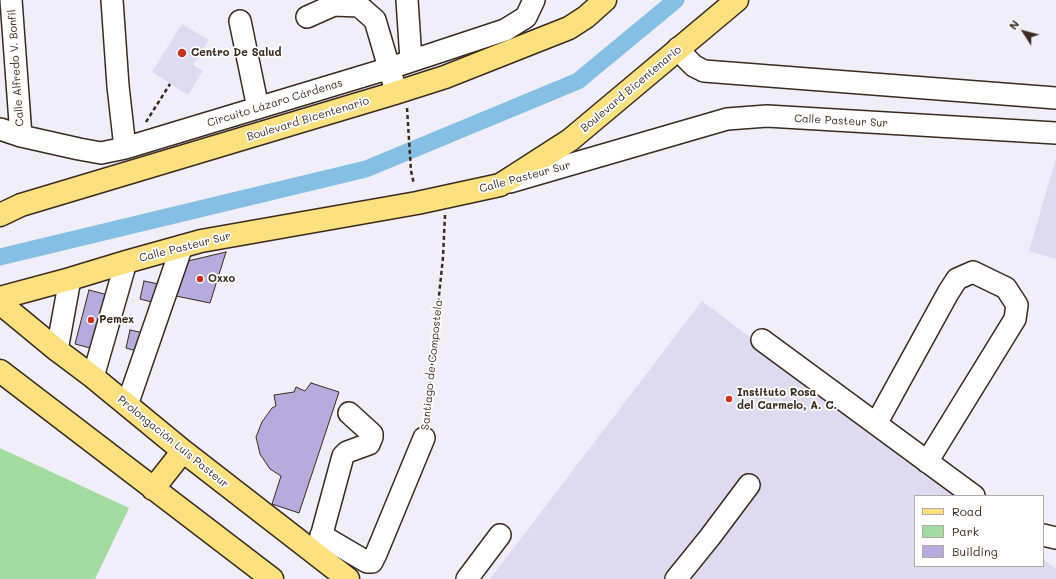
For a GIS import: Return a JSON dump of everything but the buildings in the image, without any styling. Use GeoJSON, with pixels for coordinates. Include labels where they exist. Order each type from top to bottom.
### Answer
{"type":"FeatureCollection","features":[{"type":"Feature","properties":{"kind":"main road","name":"Boulevard Bicentenario"},"geometry":{"type":"LineString","coordinates":[[0,215],[21,205],[445,77],[568,28],[586,17],[605,0]]}},
{"type":"Feature","properties":{"kind":"main road","name":"Boulevard Bicentenario"},"geometry":{"type":"LineString","coordinates":[[500,185],[570,140],[737,0]]}},
{"type":"Feature","properties":{"kind":"main road","name":"Calle Pasteur Sur"},"geometry":{"type":"LineString","coordinates":[[0,298],[201,241],[417,203],[500,185]]}},
{"type":"Feature","properties":{"kind":"main road","name":"Prolongación Luis Pasteur"},"geometry":{"type":"LineString","coordinates":[[0,303],[183,451],[319,545],[348,579]]}},
{"type":"Feature","properties":{"kind":"main road"},"geometry":{"type":"LineString","coordinates":[[0,371],[272,579]]}},
{"type":"Feature","properties":{"kind":"main road"},"geometry":{"type":"LineString","coordinates":[[153,489],[183,451]]}},
{"type":"Feature","properties":{"kind":"street","name":"Calle Alfredo V. Bonfil"},"geometry":{"type":"LineString","coordinates":[[11,0],[21,136]]}},
{"type":"Feature","properties":{"kind":"street"},"geometry":{"type":"LineString","coordinates":[[112,0],[118,86],[125,148]]}},
{"type":"Feature","properties":{"kind":"street"},"geometry":{"type":"LineString","coordinates":[[407,0],[412,60]]}},
{"type":"Feature","properties":{"kind":"street"},"geometry":{"type":"LineString","coordinates":[[308,17],[334,5],[359,6],[375,20],[390,68],[395,93]]}},
{"type":"Feature","properties":{"kind":"street","name":"Circuito Lázaro Cárdenas"},"geometry":{"type":"LineString","coordinates":[[0,129],[21,136],[101,153],[125,148],[390,68],[505,30],[530,8]]}},
{"type":"Feature","properties":{"kind":"street"},"geometry":{"type":"LineString","coordinates":[[240,21],[258,108]]}},
{"type":"Feature","properties":{"kind":"street"},"geometry":{"type":"LineString","coordinates":[[678,48],[694,66],[704,70],[1056,98]]}},
{"type":"Feature","properties":{"kind":"street","name":"Calle Pasteur Sur"},"geometry":{"type":"LineString","coordinates":[[500,185],[727,120],[767,116],[1056,133]]}},
{"type":"Feature","properties":{"kind":"street"},"geometry":{"type":"LineString","coordinates":[[125,174],[174,143],[184,131]]}},
{"type":"Feature","properties":{"kind":"street"},"geometry":{"type":"LineString","coordinates":[[92,151],[98,170],[96,183]]}},
{"type":"Feature","properties":{"kind":"street"},"geometry":{"type":"LineString","coordinates":[[126,405],[182,246]]}},
{"type":"Feature","properties":{"kind":"street"},"geometry":{"type":"LineString","coordinates":[[93,377],[126,262]]}},
{"type":"Feature","properties":{"kind":"street"},"geometry":{"type":"LineString","coordinates":[[876,424],[957,279],[973,272],[1006,288],[1017,305],[1015,319],[927,462]]}},
{"type":"Feature","properties":{"kind":"street"},"geometry":{"type":"LineString","coordinates":[[57,350],[70,279]]}},
{"type":"Feature","properties":{"kind":"street"},"geometry":{"type":"LineString","coordinates":[[762,340],[973,495]]}},
{"type":"Feature","properties":{"kind":"street"},"geometry":{"type":"LineString","coordinates":[[319,545],[343,456],[347,452],[369,444],[372,437],[372,434],[349,413]]}},
{"type":"Feature","properties":{"kind":"street","name":"Santiago de Compostela"},"geometry":{"type":"LineString","coordinates":[[319,545],[367,562],[372,562],[424,438]]}},
{"type":"Feature","properties":{"kind":"street"},"geometry":{"type":"LineString","coordinates":[[687,575],[750,485]]}},
{"type":"Feature","properties":{"kind":"street"},"geometry":{"type":"LineString","coordinates":[[467,579],[500,535]]}},
{"type":"Feature","properties":{"kind":"street"},"geometry":{"type":"LineString","coordinates":[[1044,535],[1056,538]]}},
{"type":"Feature","properties":{"kind":"path"},"geometry":{"type":"LineString","coordinates":[[143,125],[148,120],[170,84]]}},
{"type":"Feature","properties":{"kind":"path"},"geometry":{"type":"LineString","coordinates":[[408,125],[411,170]]}},
{"type":"Feature","properties":{"kind":"path","name":"Santiago de Compostela"},"geometry":{"type":"LineString","coordinates":[[424,438],[443,257],[445,196]]}},
{"type":"Feature","properties":{"kind":"shaded area","name":"Centro De Salud"},"geometry":{"type":"Polygon","coordinates":[[[182,24],[209,40],[193,65],[203,71],[188,95],[152,72],[182,24]]]}},
{"type":"Feature","properties":{"kind":"shaded area"},"geometry":{"type":"Polygon","coordinates":[[[1056,158],[1056,259],[1029,251],[1056,158]]]}},
{"type":"Feature","properties":{"kind":"shaded area","name":"Instituto Rosa del Carmelo, A. C."},"geometry":{"type":"Polygon","coordinates":[[[702,301],[959,495],[914,495],[914,567],[1044,567],[1044,560],[1056,569],[1056,579],[490,579],[702,301]]]}},
{"type":"Feature","properties":{"kind":"green space"},"geometry":{"type":"Polygon","coordinates":[[[0,448],[129,508],[95,579],[0,579],[0,448]]]}},
{"type":"Feature","properties":{"kind":"waterway"},"geometry":{"type":"LineString","coordinates":[[0,257],[366,169],[578,81],[676,0]]}},
{"type":"Feature","properties":{"kind":"place","name":"Centro De Salud"},"geometry":{"type":"Point","coordinates":[182,53]}},
{"type":"Feature","properties":{"kind":"place","name":"Oxxo"},"geometry":{"type":"Point","coordinates":[200,279]}},
{"type":"Feature","properties":{"kind":"place","name":"Pemex"},"geometry":{"type":"Point","coordinates":[91,320]}},
{"type":"Feature","properties":{"kind":"place","name":"Instituto Rosa del Carmelo, A. C."},"geometry":{"type":"Point","coordinates":[729,399]}}]}
